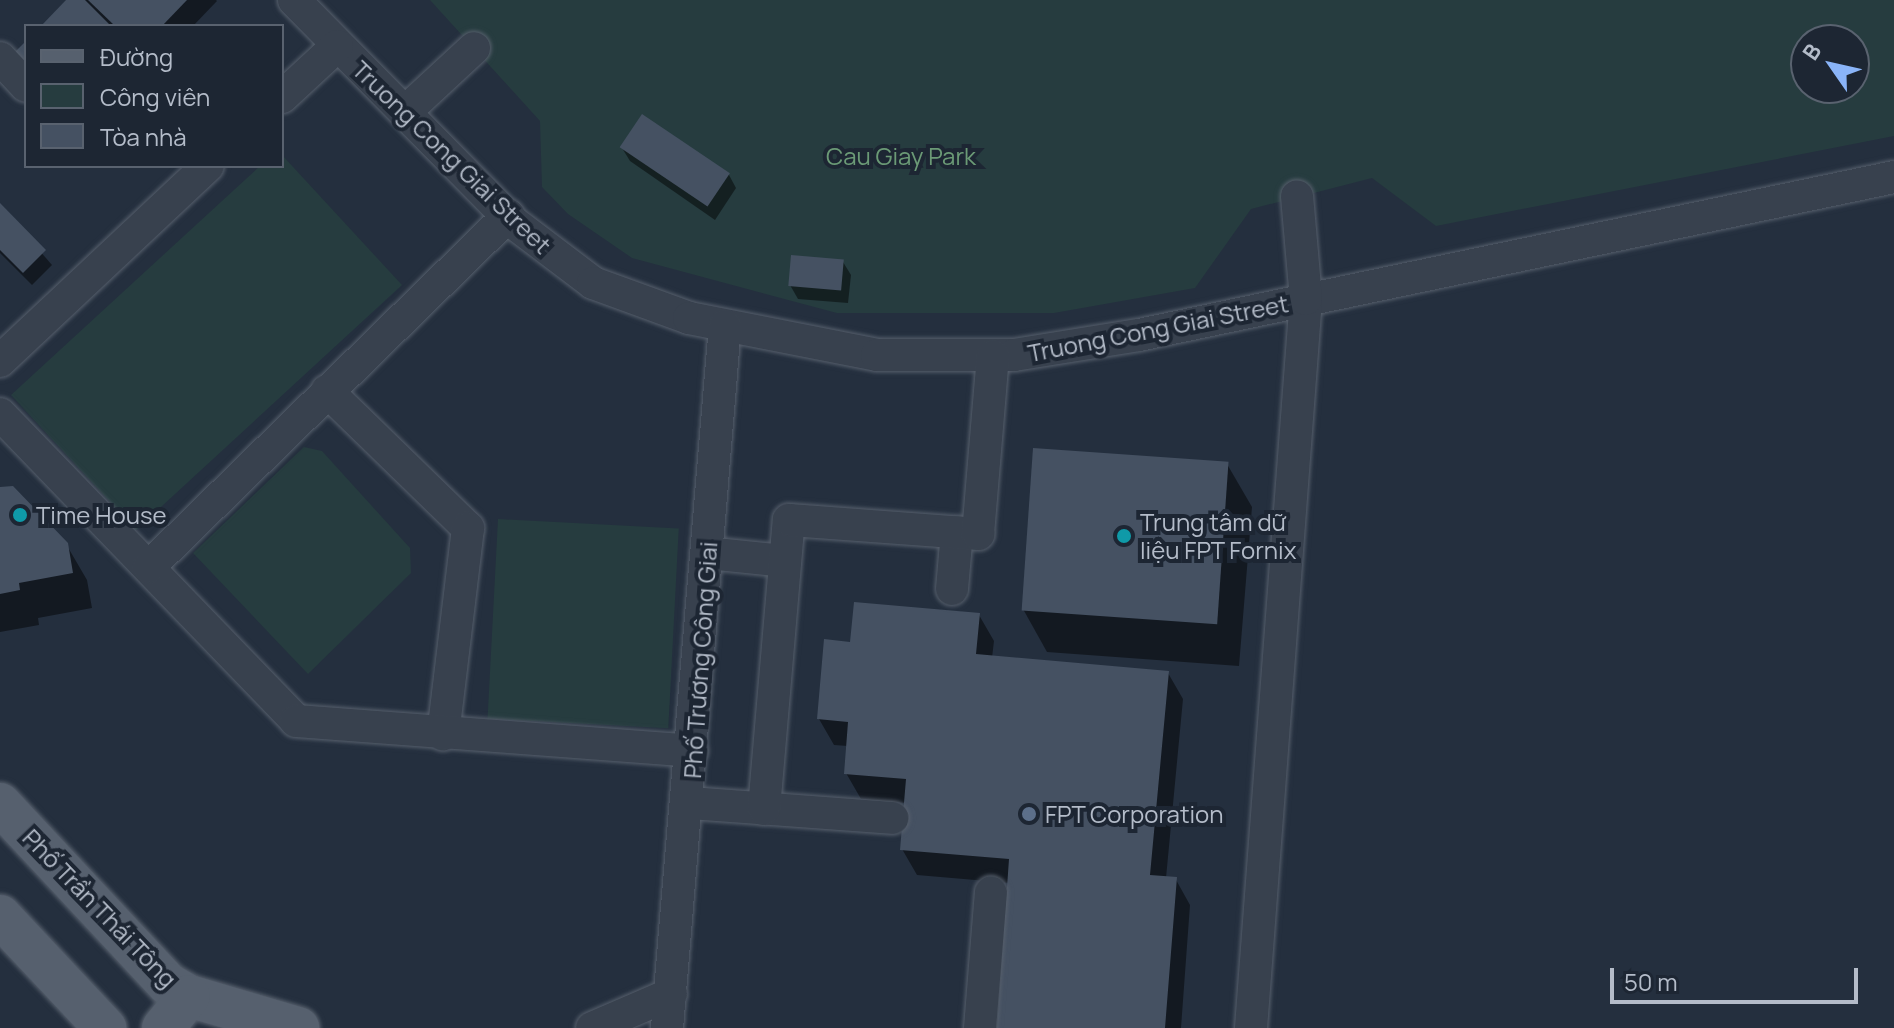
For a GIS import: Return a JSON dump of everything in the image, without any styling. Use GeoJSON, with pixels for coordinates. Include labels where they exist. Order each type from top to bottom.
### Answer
{"type":"FeatureCollection","features":[{"type":"Feature","properties":{"kind":"main road","name":"Phố Trần Thái Tông"},"geometry":{"type":"LineString","coordinates":[[0,804],[168,984],[189,996],[298,1028]]}},
{"type":"Feature","properties":{"kind":"main road"},"geometry":{"type":"LineString","coordinates":[[0,916],[105,1028]]}},
{"type":"Feature","properties":{"kind":"main road"},"geometry":{"type":"LineString","coordinates":[[163,1028],[189,996]]}},
{"type":"Feature","properties":{"kind":"street","name":"Truong Cong Giai Street"},"geometry":{"type":"LineString","coordinates":[[294,0],[547,252],[593,283],[652,307],[877,355],[993,356],[1139,335],[1894,177]]}},
{"type":"Feature","properties":{"kind":"street"},"geometry":{"type":"LineString","coordinates":[[284,95],[337,46]]}},
{"type":"Feature","properties":{"kind":"street"},"geometry":{"type":"LineString","coordinates":[[405,112],[474,48]]}},
{"type":"Feature","properties":{"kind":"street"},"geometry":{"type":"LineString","coordinates":[[0,58],[24,84]]}},
{"type":"Feature","properties":{"kind":"street"},"geometry":{"type":"LineString","coordinates":[[0,361],[206,168]]}},
{"type":"Feature","properties":{"kind":"street"},"geometry":{"type":"LineString","coordinates":[[1251,1028],[1306,299],[1297,196]]}},
{"type":"Feature","properties":{"kind":"street"},"geometry":{"type":"LineString","coordinates":[[149,567],[509,215]]}},
{"type":"Feature","properties":{"kind":"street","name":"Phố Trương Công Giai"},"geometry":{"type":"LineString","coordinates":[[667,1028],[689,803],[725,325]]}},
{"type":"Feature","properties":{"kind":"street"},"geometry":{"type":"LineString","coordinates":[[764,809],[789,520],[978,534],[993,356]]}},
{"type":"Feature","properties":{"kind":"street"},"geometry":{"type":"LineString","coordinates":[[327,391],[468,528],[443,734]]}},
{"type":"Feature","properties":{"kind":"street"},"geometry":{"type":"LineString","coordinates":[[0,414],[296,721],[692,751]]}},
{"type":"Feature","properties":{"kind":"street"},"geometry":{"type":"LineString","coordinates":[[952,589],[957,532]]}},
{"type":"Feature","properties":{"kind":"street"},"geometry":{"type":"LineString","coordinates":[[707,553],[785,561]]}},
{"type":"Feature","properties":{"kind":"street"},"geometry":{"type":"LineString","coordinates":[[689,803],[892,818]]}},
{"type":"Feature","properties":{"kind":"street"},"geometry":{"type":"LineString","coordinates":[[980,1028],[991,892]]}},
{"type":"Feature","properties":{"kind":"street"},"geometry":{"type":"LineString","coordinates":[[592,1028],[671,994]]}},
{"type":"Feature","properties":{"kind":"green space","name":"Cau Giay Park"},"geometry":{"type":"Polygon","coordinates":[[[430,0],[1894,0],[1894,136],[1436,226],[1372,178],[1251,209],[1195,288],[1054,313],[837,313],[632,258],[568,214],[542,187],[540,121],[430,0]]]}},
{"type":"Feature","properties":{"kind":"green space"},"geometry":{"type":"Polygon","coordinates":[[[284,157],[402,285],[136,530],[11,395],[258,168],[284,168],[284,157]]]}},
{"type":"Feature","properties":{"kind":"green space"},"geometry":{"type":"Polygon","coordinates":[[[304,447],[322,451],[410,548],[411,573],[308,674],[193,553],[304,447]]]}},
{"type":"Feature","properties":{"kind":"green space"},"geometry":{"type":"Polygon","coordinates":[[[498,519],[679,528],[668,728],[488,719],[498,519]]]}},
{"type":"Feature","properties":{"kind":"building"},"geometry":{"type":"Polygon","coordinates":[[[66,0],[85,0],[109,24],[43,24],[66,0]]]}},
{"type":"Feature","properties":{"kind":"building"},"geometry":{"type":"Polygon","coordinates":[[[88,0],[187,0],[164,24],[113,24],[88,0]]]}},
{"type":"Feature","properties":{"kind":"building"},"geometry":{"type":"Polygon","coordinates":[[[24,43],[24,62],[14,53],[24,43]]]}},
{"type":"Feature","properties":{"kind":"building"},"geometry":{"type":"Polygon","coordinates":[[[642,114],[730,173],[708,206],[620,147],[642,114]]]}},
{"type":"Feature","properties":{"kind":"building"},"geometry":{"type":"Polygon","coordinates":[[[0,203],[46,250],[23,273],[0,250],[0,203]]]}},
{"type":"Feature","properties":{"kind":"building"},"geometry":{"type":"Polygon","coordinates":[[[791,255],[844,260],[841,291],[788,286],[791,255]]]}},
{"type":"Feature","properties":{"kind":"building","name":"Trung tâm dữ liệu FPT Fornix"},"geometry":{"type":"Polygon","coordinates":[[[1033,448],[1229,462],[1217,624],[1022,611],[1033,448]]]}},
{"type":"Feature","properties":{"kind":"building","name":"Time House"},"geometry":{"type":"Polygon","coordinates":[[[13,486],[68,543],[73,573],[19,583],[20,590],[0,594],[0,487],[13,486]]]}},
{"type":"Feature","properties":{"kind":"building","name":"FPT Corporation"},"geometry":{"type":"Polygon","coordinates":[[[854,602],[980,613],[976,654],[1169,671],[1150,875],[1177,877],[1165,1028],[997,1028],[1009,859],[900,850],[906,779],[844,774],[848,722],[817,719],[824,639],[850,642],[854,602]]]}},
{"type":"Feature","properties":{"kind":"place","name":"Time House"},"geometry":{"type":"Point","coordinates":[20,515]}},
{"type":"Feature","properties":{"kind":"place","name":"Trung tâm dữ liệu FPT Fornix"},"geometry":{"type":"Point","coordinates":[1124,536]}},
{"type":"Feature","properties":{"kind":"place","name":"FPT Corporation"},"geometry":{"type":"Point","coordinates":[1029,814]}}]}
